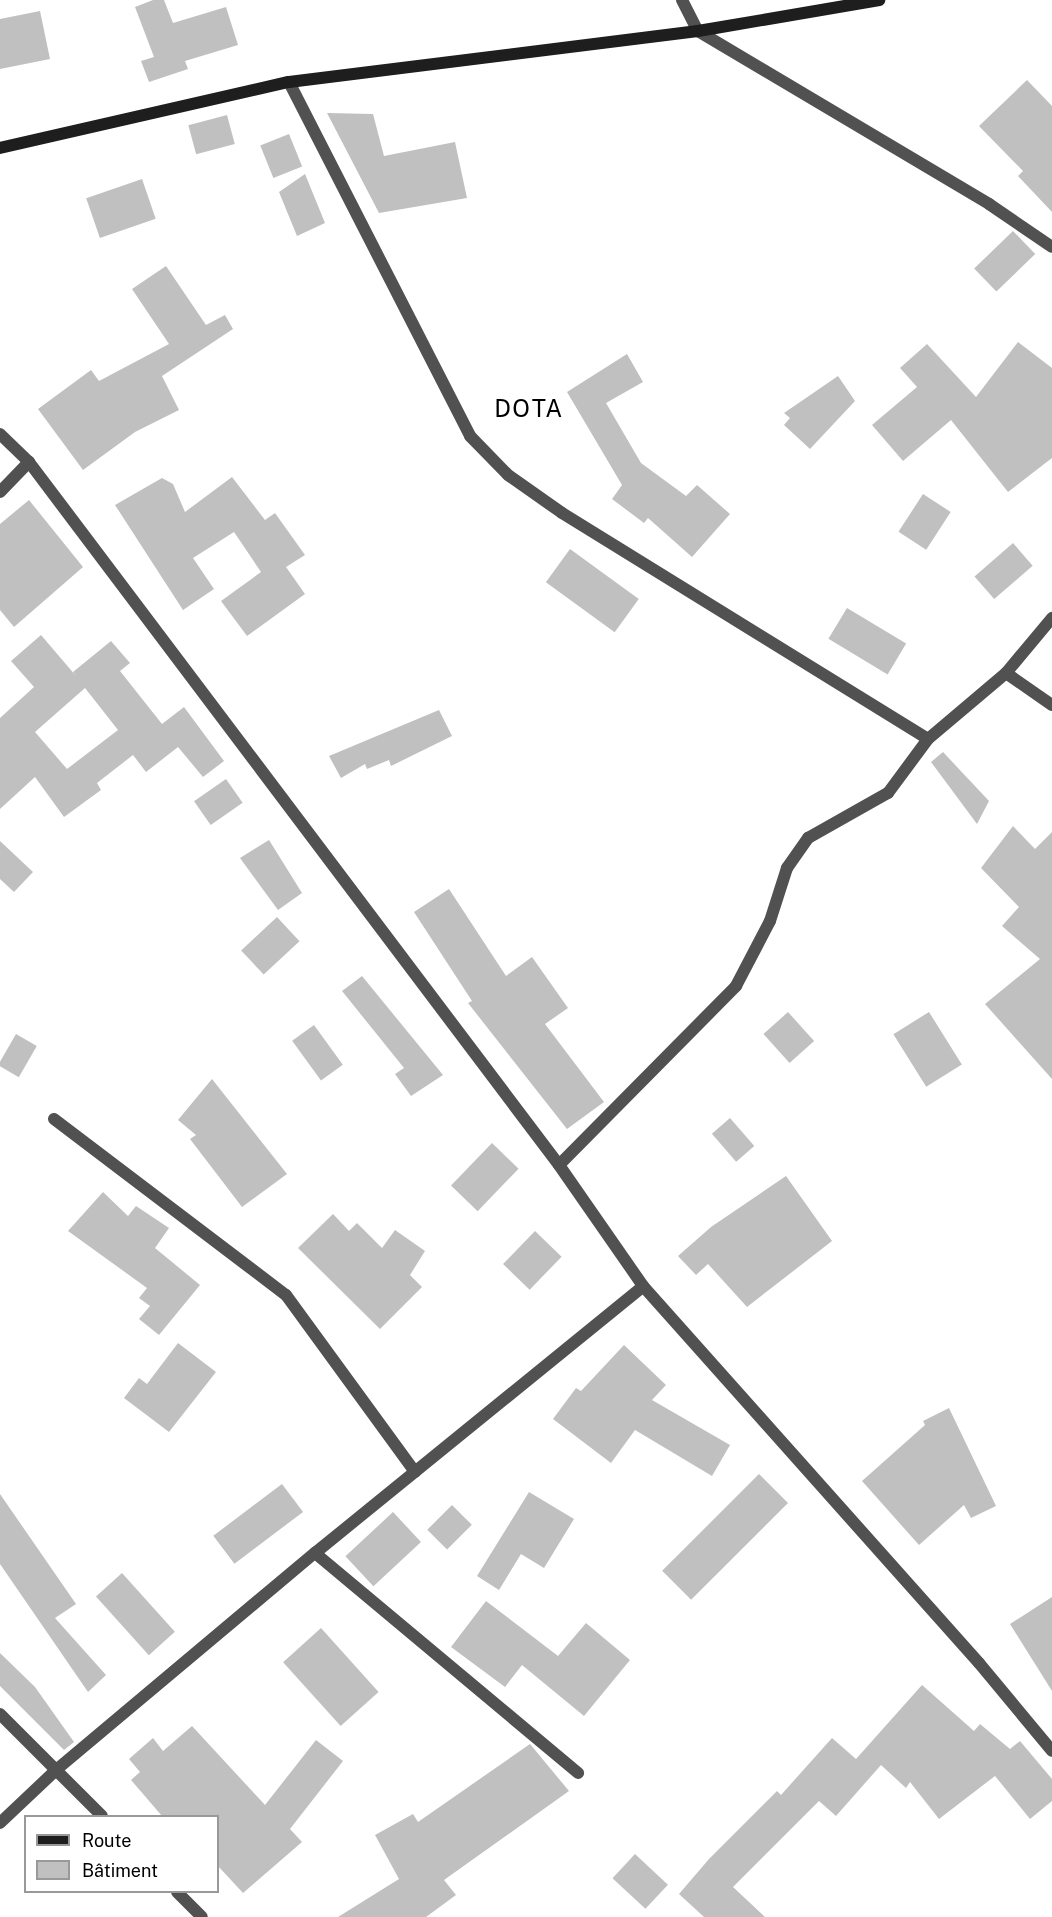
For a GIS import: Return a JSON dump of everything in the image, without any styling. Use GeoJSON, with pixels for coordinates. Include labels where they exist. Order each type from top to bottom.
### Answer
{"type":"FeatureCollection","features":[{"type":"Feature","properties":{"kind":"street"},"geometry":{"type":"LineString","coordinates":[[682,0],[698,31],[989,204],[1052,247]]}},
{"type":"Feature","properties":{"kind":"street"},"geometry":{"type":"LineString","coordinates":[[0,148],[289,82],[698,31],[879,0]]}},
{"type":"Feature","properties":{"kind":"street"},"geometry":{"type":"LineString","coordinates":[[289,82],[470,436],[508,475],[562,513],[928,739]]}},
{"type":"Feature","properties":{"kind":"street"},"geometry":{"type":"LineString","coordinates":[[0,434],[29,462],[559,1165],[643,1286],[979,1664],[1052,1751]]}},
{"type":"Feature","properties":{"kind":"street"},"geometry":{"type":"LineString","coordinates":[[0,492],[29,462]]}},
{"type":"Feature","properties":{"kind":"street"},"geometry":{"type":"LineString","coordinates":[[559,1165],[736,986],[770,921],[787,868],[808,838],[888,793],[928,739],[1006,673],[1052,618]]}},
{"type":"Feature","properties":{"kind":"street"},"geometry":{"type":"LineString","coordinates":[[1006,673],[1052,705]]}},
{"type":"Feature","properties":{"kind":"street"},"geometry":{"type":"LineString","coordinates":[[54,1119],[286,1295],[415,1472]]}},
{"type":"Feature","properties":{"kind":"street"},"geometry":{"type":"LineString","coordinates":[[0,1823],[56,1770],[315,1553],[643,1286]]}},
{"type":"Feature","properties":{"kind":"street"},"geometry":{"type":"LineString","coordinates":[[315,1553],[578,1773]]}},
{"type":"Feature","properties":{"kind":"street"},"geometry":{"type":"LineString","coordinates":[[0,1713],[101,1815]]}},
{"type":"Feature","properties":{"kind":"street"},"geometry":{"type":"LineString","coordinates":[[178,1893],[202,1917]]}},
{"type":"Feature","properties":{"kind":"building"},"geometry":{"type":"Polygon","coordinates":[[[153,0],[164,0],[173,23],[226,7],[238,45],[185,61],[188,69],[149,82],[141,61],[154,57],[135,7],[153,0]]]}},
{"type":"Feature","properties":{"kind":"building"},"geometry":{"type":"Polygon","coordinates":[[[40,11],[50,59],[0,69],[0,19],[40,11]]]}},
{"type":"Feature","properties":{"kind":"building"},"geometry":{"type":"Polygon","coordinates":[[[1027,80],[1052,106],[1052,212],[1018,176],[1023,171],[979,126],[1027,80]]]}},
{"type":"Feature","properties":{"kind":"building"},"geometry":{"type":"Polygon","coordinates":[[[327,113],[373,114],[384,156],[455,142],[467,198],[379,213],[327,113]]]}},
{"type":"Feature","properties":{"kind":"building"},"geometry":{"type":"Polygon","coordinates":[[[227,115],[235,144],[196,154],[188,125],[227,115]]]}},
{"type":"Feature","properties":{"kind":"building"},"geometry":{"type":"Polygon","coordinates":[[[289,134],[302,166],[273,178],[260,146],[289,134]]]}},
{"type":"Feature","properties":{"kind":"building"},"geometry":{"type":"Polygon","coordinates":[[[305,174],[325,223],[297,236],[279,192],[305,174]]]}},
{"type":"Feature","properties":{"kind":"building"},"geometry":{"type":"Polygon","coordinates":[[[142,179],[156,219],[100,238],[86,198],[142,179]]]}},
{"type":"Feature","properties":{"kind":"building"},"geometry":{"type":"Polygon","coordinates":[[[1013,231],[1035,254],[996,292],[974,269],[1013,231]]]}},
{"type":"Feature","properties":{"kind":"building"},"geometry":{"type":"Polygon","coordinates":[[[166,266],[206,325],[225,315],[233,329],[162,376],[179,410],[135,432],[83,470],[38,409],[91,370],[99,381],[169,344],[132,289],[166,266]]]}},
{"type":"Feature","properties":{"kind":"building"},"geometry":{"type":"Polygon","coordinates":[[[1018,342],[1052,368],[1052,458],[1008,492],[951,420],[903,461],[872,425],[917,387],[900,368],[927,344],[976,397],[1018,342]]]}},
{"type":"Feature","properties":{"kind":"building"},"geometry":{"type":"Polygon","coordinates":[[[627,354],[643,382],[606,403],[641,463],[686,496],[697,485],[730,514],[692,557],[648,518],[644,523],[612,499],[622,485],[567,392],[627,354]]]}},
{"type":"Feature","properties":{"kind":"building"},"geometry":{"type":"Polygon","coordinates":[[[838,376],[855,401],[810,449],[784,425],[790,418],[784,413],[838,376]]]}},
{"type":"Feature","properties":{"kind":"building"},"geometry":{"type":"Polygon","coordinates":[[[232,477],[265,520],[275,513],[305,555],[286,567],[305,594],[247,636],[221,601],[261,572],[234,532],[193,558],[214,589],[183,610],[115,505],[162,478],[173,484],[185,512],[232,477]]]}},
{"type":"Feature","properties":{"kind":"building"},"geometry":{"type":"Polygon","coordinates":[[[923,494],[951,512],[926,550],[898,532],[923,494]]]}},
{"type":"Feature","properties":{"kind":"building"},"geometry":{"type":"Polygon","coordinates":[[[29,500],[83,567],[14,627],[0,610],[0,524],[29,500]]]}},
{"type":"Feature","properties":{"kind":"building"},"geometry":{"type":"Polygon","coordinates":[[[1013,543],[1033,566],[994,599],[975,576],[1013,543]]]}},
{"type":"Feature","properties":{"kind":"building"},"geometry":{"type":"Polygon","coordinates":[[[570,549],[639,599],[615,632],[546,582],[570,549]]]}},
{"type":"Feature","properties":{"kind":"building"},"geometry":{"type":"Polygon","coordinates":[[[847,608],[906,644],[888,674],[828,639],[847,608]]]}},
{"type":"Feature","properties":{"kind":"building"},"geometry":{"type":"Polygon","coordinates":[[[41,635],[76,676],[73,672],[111,641],[130,663],[120,671],[162,724],[184,707],[224,761],[203,777],[178,747],[146,772],[133,755],[97,783],[101,790],[64,817],[35,777],[0,809],[0,718],[34,687],[11,661],[41,635]],[[85,688],[35,732],[67,769],[118,730],[85,688]]]}},
{"type":"Feature","properties":{"kind":"building"},"geometry":{"type":"Polygon","coordinates":[[[439,710],[452,736],[391,766],[389,760],[367,769],[365,764],[341,778],[329,756],[439,710]]]}},
{"type":"Feature","properties":{"kind":"building"},"geometry":{"type":"Polygon","coordinates":[[[943,752],[989,801],[977,824],[931,762],[943,752]]]}},
{"type":"Feature","properties":{"kind":"building"},"geometry":{"type":"Polygon","coordinates":[[[226,779],[243,803],[211,825],[194,801],[226,779]]]}},
{"type":"Feature","properties":{"kind":"building"},"geometry":{"type":"Polygon","coordinates":[[[1013,826],[1035,849],[1052,832],[1052,1079],[985,1004],[1040,959],[1002,926],[1019,907],[981,868],[1013,826]]]}},
{"type":"Feature","properties":{"kind":"building"},"geometry":{"type":"Polygon","coordinates":[[[269,840],[302,893],[278,910],[240,858],[269,840]]]}},
{"type":"Feature","properties":{"kind":"building"},"geometry":{"type":"Polygon","coordinates":[[[0,841],[33,872],[14,892],[0,879],[0,841]]]}},
{"type":"Feature","properties":{"kind":"building"},"geometry":{"type":"Polygon","coordinates":[[[449,889],[506,976],[532,957],[568,1008],[545,1024],[604,1102],[567,1129],[468,1003],[472,1001],[414,912],[449,889]]]}},
{"type":"Feature","properties":{"kind":"building"},"geometry":{"type":"Polygon","coordinates":[[[277,917],[300,941],[264,975],[241,950],[277,917]]]}},
{"type":"Feature","properties":{"kind":"building"},"geometry":{"type":"Polygon","coordinates":[[[362,976],[443,1075],[411,1096],[395,1074],[404,1068],[342,991],[362,976]]]}},
{"type":"Feature","properties":{"kind":"building"},"geometry":{"type":"Polygon","coordinates":[[[788,1012],[814,1041],[790,1063],[763,1034],[788,1012]]]}},
{"type":"Feature","properties":{"kind":"building"},"geometry":{"type":"Polygon","coordinates":[[[929,1012],[962,1065],[926,1087],[893,1034],[929,1012]]]}},
{"type":"Feature","properties":{"kind":"building"},"geometry":{"type":"Polygon","coordinates":[[[314,1025],[343,1065],[321,1081],[292,1041],[314,1025]]]}},
{"type":"Feature","properties":{"kind":"building"},"geometry":{"type":"Polygon","coordinates":[[[16,1034],[37,1046],[19,1077],[0,1066],[0,1062],[16,1034]]]}},
{"type":"Feature","properties":{"kind":"building"},"geometry":{"type":"Polygon","coordinates":[[[212,1079],[287,1174],[242,1207],[190,1139],[196,1135],[178,1120],[212,1079]]]}},
{"type":"Feature","properties":{"kind":"building"},"geometry":{"type":"Polygon","coordinates":[[[730,1118],[754,1146],[736,1162],[712,1134],[730,1118]]]}},
{"type":"Feature","properties":{"kind":"building"},"geometry":{"type":"Polygon","coordinates":[[[492,1143],[519,1169],[478,1211],[451,1185],[492,1143]]]}},
{"type":"Feature","properties":{"kind":"building"},"geometry":{"type":"Polygon","coordinates":[[[786,1176],[832,1241],[747,1307],[708,1264],[696,1275],[678,1256],[711,1227],[786,1176]]]}},
{"type":"Feature","properties":{"kind":"building"},"geometry":{"type":"Polygon","coordinates":[[[103,1192],[128,1216],[136,1206],[169,1228],[155,1248],[200,1285],[159,1335],[139,1319],[150,1306],[139,1298],[147,1288],[68,1231],[103,1192]]]}},
{"type":"Feature","properties":{"kind":"building"},"geometry":{"type":"Polygon","coordinates":[[[333,1214],[349,1231],[357,1223],[382,1248],[395,1230],[425,1251],[410,1275],[422,1287],[380,1329],[298,1248],[333,1214]]]}},
{"type":"Feature","properties":{"kind":"building"},"geometry":{"type":"Polygon","coordinates":[[[535,1231],[562,1257],[530,1290],[503,1264],[535,1231]]]}},
{"type":"Feature","properties":{"kind":"building"},"geometry":{"type":"Polygon","coordinates":[[[178,1343],[216,1372],[169,1432],[124,1398],[139,1378],[147,1384],[178,1343]]]}},
{"type":"Feature","properties":{"kind":"building"},"geometry":{"type":"Polygon","coordinates":[[[624,1345],[666,1385],[652,1400],[730,1445],[712,1476],[635,1430],[611,1463],[553,1419],[576,1388],[581,1391],[624,1345]]]}},
{"type":"Feature","properties":{"kind":"building"},"geometry":{"type":"Polygon","coordinates":[[[949,1408],[996,1506],[971,1518],[964,1505],[919,1545],[862,1481],[925,1425],[923,1421],[949,1408]]]}},
{"type":"Feature","properties":{"kind":"building"},"geometry":{"type":"Polygon","coordinates":[[[759,1474],[788,1503],[691,1600],[662,1571],[759,1474]]]}},
{"type":"Feature","properties":{"kind":"building"},"geometry":{"type":"Polygon","coordinates":[[[282,1484],[303,1512],[234,1564],[213,1536],[282,1484]]]}},
{"type":"Feature","properties":{"kind":"building"},"geometry":{"type":"Polygon","coordinates":[[[529,1492],[574,1519],[544,1568],[521,1554],[499,1590],[477,1576],[529,1492]]]}},
{"type":"Feature","properties":{"kind":"building"},"geometry":{"type":"Polygon","coordinates":[[[0,1494],[76,1604],[55,1618],[106,1675],[88,1692],[0,1564],[0,1494]]]}},
{"type":"Feature","properties":{"kind":"building"},"geometry":{"type":"Polygon","coordinates":[[[452,1505],[472,1525],[447,1550],[427,1530],[452,1505]]]}},
{"type":"Feature","properties":{"kind":"building"},"geometry":{"type":"Polygon","coordinates":[[[393,1512],[421,1542],[373,1586],[345,1556],[393,1512]]]}},
{"type":"Feature","properties":{"kind":"building"},"geometry":{"type":"Polygon","coordinates":[[[122,1573],[175,1632],[149,1655],[96,1596],[122,1573]]]}},
{"type":"Feature","properties":{"kind":"building"},"geometry":{"type":"Polygon","coordinates":[[[1052,1597],[1052,1691],[1010,1624],[1052,1597]]]}},
{"type":"Feature","properties":{"kind":"building"},"geometry":{"type":"Polygon","coordinates":[[[486,1601],[558,1656],[586,1623],[630,1660],[584,1716],[522,1665],[505,1687],[451,1647],[486,1601]]]}},
{"type":"Feature","properties":{"kind":"building"},"geometry":{"type":"Polygon","coordinates":[[[321,1628],[379,1692],[341,1726],[283,1662],[321,1628]]]}},
{"type":"Feature","properties":{"kind":"building"},"geometry":{"type":"Polygon","coordinates":[[[0,1653],[35,1687],[74,1742],[64,1750],[0,1686],[0,1653]]]}},
{"type":"Feature","properties":{"kind":"building"},"geometry":{"type":"Polygon","coordinates":[[[922,1685],[974,1731],[980,1724],[1010,1749],[1020,1741],[1052,1779],[1052,1801],[1030,1819],[995,1776],[939,1819],[910,1782],[906,1788],[881,1765],[836,1816],[819,1801],[733,1887],[765,1917],[704,1917],[679,1894],[709,1859],[777,1791],[781,1795],[832,1738],[856,1759],[922,1685]]]}},
{"type":"Feature","properties":{"kind":"building"},"geometry":{"type":"Polygon","coordinates":[[[192,1726],[265,1805],[316,1740],[343,1761],[290,1829],[302,1842],[243,1893],[219,1867],[219,1815],[161,1815],[131,1780],[140,1772],[129,1759],[153,1738],[163,1751],[192,1726]]]}},
{"type":"Feature","properties":{"kind":"building"},"geometry":{"type":"Polygon","coordinates":[[[530,1744],[569,1791],[444,1880],[456,1895],[426,1917],[338,1917],[399,1879],[375,1835],[413,1814],[418,1822],[530,1744]]]}},
{"type":"Feature","properties":{"kind":"building"},"geometry":{"type":"Polygon","coordinates":[[[635,1854],[668,1885],[645,1909],[612,1878],[635,1854]]]}},
{"type":"Feature","properties":{"kind":"district","name":"DOTA"},"geometry":{"type":"Point","coordinates":[529,409]}}]}
